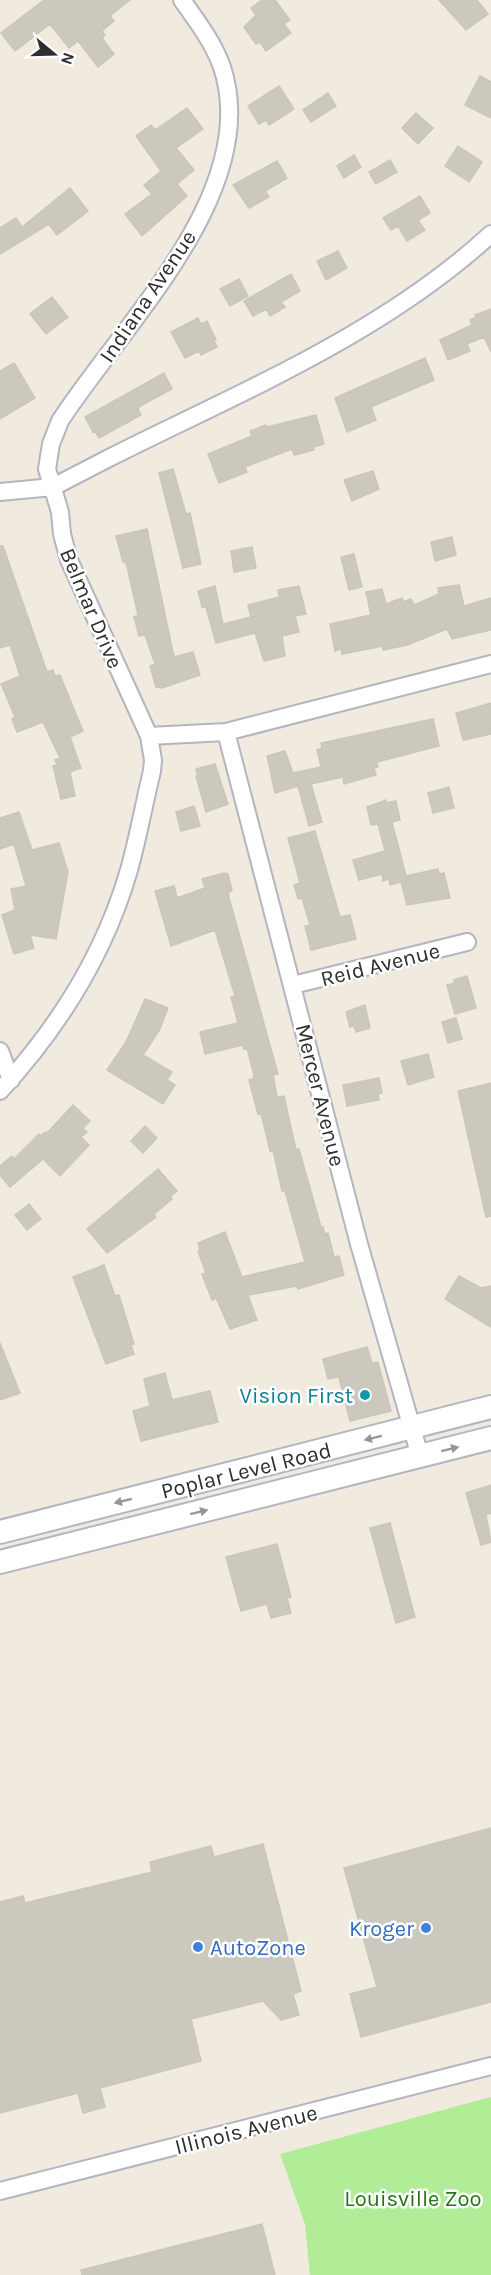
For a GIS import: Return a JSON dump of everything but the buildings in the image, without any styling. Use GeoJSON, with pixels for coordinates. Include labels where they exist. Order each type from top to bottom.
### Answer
{"type":"FeatureCollection","features":[{"type":"Feature","properties":{"kind":"main road","name":"Poplar Level Road"},"geometry":{"type":"LineString","coordinates":[[0,1532],[491,1407]]}},
{"type":"Feature","properties":{"kind":"main road","name":"Poplar Level Road"},"geometry":{"type":"LineString","coordinates":[[0,1562],[491,1438]]}},
{"type":"Feature","properties":{"kind":"main road"},"geometry":{"type":"LineString","coordinates":[[24,1527],[32,1554]]}},
{"type":"Feature","properties":{"kind":"street","name":"Indiana Avenue"},"geometry":{"type":"LineString","coordinates":[[53,487],[47,469],[51,444],[60,421],[182,251],[214,184],[225,153],[229,124],[227,92],[222,68],[207,34],[182,0]]}},
{"type":"Feature","properties":{"kind":"street"},"geometry":{"type":"LineString","coordinates":[[0,492],[53,487],[379,320],[415,296],[491,234]]}},
{"type":"Feature","properties":{"kind":"street","name":"Belmar Drive"},"geometry":{"type":"LineString","coordinates":[[5,1086],[34,1052],[72,998],[102,942],[129,870],[153,760],[148,736],[73,572],[62,534],[60,512],[53,487]]}},
{"type":"Feature","properties":{"kind":"street"},"geometry":{"type":"LineString","coordinates":[[148,736],[226,732],[491,664]]}},
{"type":"Feature","properties":{"kind":"street","name":"Mercer Avenue"},"geometry":{"type":"LineString","coordinates":[[226,732],[359,1244],[420,1456]]}},
{"type":"Feature","properties":{"kind":"street","name":"Reid Avenue"},"geometry":{"type":"LineString","coordinates":[[293,985],[468,942]]}},
{"type":"Feature","properties":{"kind":"street"},"geometry":{"type":"LineString","coordinates":[[0,1050],[5,1086]]}},
{"type":"Feature","properties":{"kind":"street","name":"Illinois Avenue"},"geometry":{"type":"LineString","coordinates":[[0,2191],[491,2066]]}},
{"type":"Feature","properties":{"kind":"green space","name":"Louisville Zoo"},"geometry":{"type":"Polygon","coordinates":[[[491,2097],[491,2275],[310,2275],[305,2224],[280,2154],[491,2097]]]}},
{"type":"Feature","properties":{"kind":"place","name":"Vision First"},"geometry":{"type":"Point","coordinates":[365,1395]}},
{"type":"Feature","properties":{"kind":"place","name":"Kroger"},"geometry":{"type":"Point","coordinates":[426,1928]}},
{"type":"Feature","properties":{"kind":"place","name":"AutoZone"},"geometry":{"type":"Point","coordinates":[198,1947]}}]}
